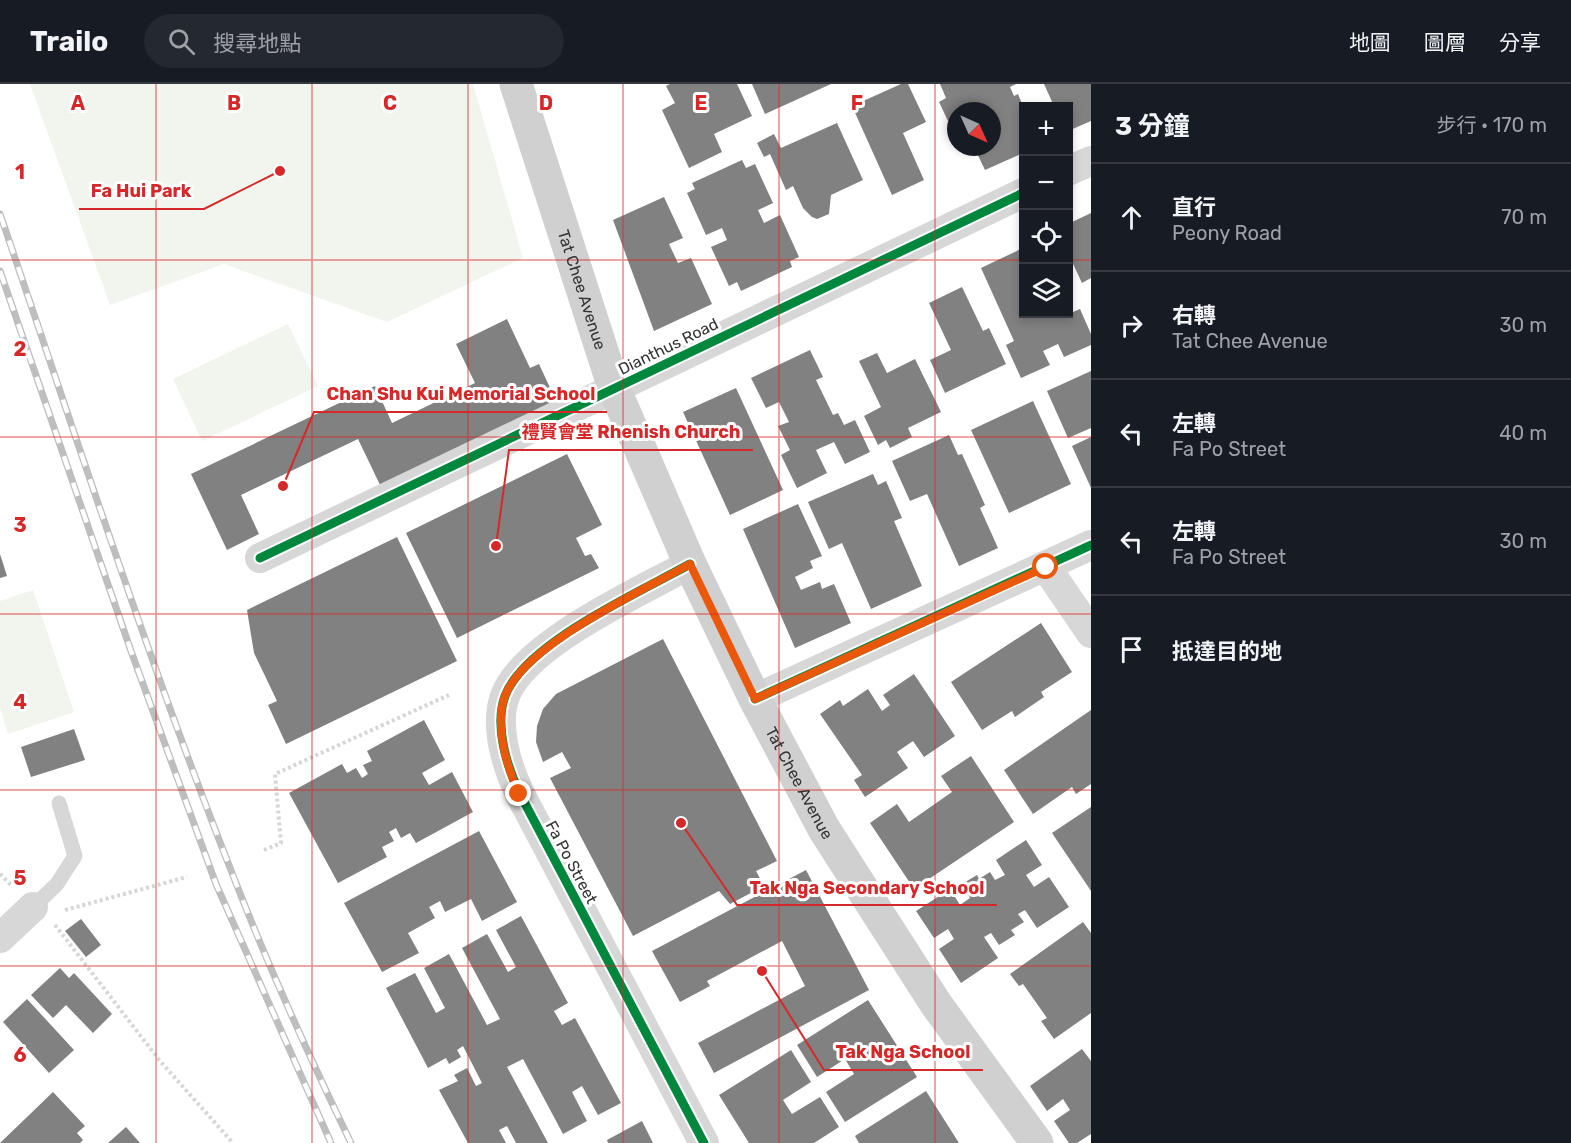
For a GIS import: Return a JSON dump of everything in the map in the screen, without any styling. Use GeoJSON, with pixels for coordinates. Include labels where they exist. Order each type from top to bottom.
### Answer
{"type":"FeatureCollection","features":[{"type":"Feature","properties":{"kind":"main road","name":"Tat Chee Avenue"},"geometry":{"type":"LineString","coordinates":[[516,84],[614,388],[690,564],[755,699],[830,838],[936,1004],[1037,1143]]}},
{"type":"Feature","properties":{"kind":"street"},"geometry":{"type":"LineString","coordinates":[[1073,169],[1091,161]]}},
{"type":"Feature","properties":{"kind":"street","name":"Dianthus Road"},"geometry":{"type":"LineString","coordinates":[[260,558],[1019,195]]}},
{"type":"Feature","properties":{"kind":"street"},"geometry":{"type":"LineString","coordinates":[[755,699],[1091,545]]}},
{"type":"Feature","properties":{"kind":"street","name":"Fa Po Street"},"geometry":{"type":"LineString","coordinates":[[690,564],[565,635],[533,657],[518,673],[504,697],[502,747],[519,794],[704,1143]]}},
{"type":"Feature","properties":{"kind":"street"},"geometry":{"type":"LineString","coordinates":[[1046,567],[1091,633]]}},
{"type":"Feature","properties":{"kind":"street"},"geometry":{"type":"LineString","coordinates":[[0,938],[40,911]]}},
{"type":"Feature","properties":{"kind":"lane"},"geometry":{"type":"LineString","coordinates":[[40,911],[75,856],[59,803]]}},
{"type":"Feature","properties":{"kind":"path"},"geometry":{"type":"LineString","coordinates":[[264,850],[281,843],[275,774],[449,695]]}},
{"type":"Feature","properties":{"kind":"path"},"geometry":{"type":"LineString","coordinates":[[187,877],[40,911],[160,1061],[233,1143]]}},
{"type":"Feature","properties":{"kind":"shaded area"},"geometry":{"type":"Polygon","coordinates":[[[30,84],[473,84],[523,258],[387,322],[224,264],[110,305],[30,84]]]}},
{"type":"Feature","properties":{"kind":"shaded area"},"geometry":{"type":"Polygon","coordinates":[[[288,324],[318,386],[202,441],[173,379],[288,324]]]}},
{"type":"Feature","properties":{"kind":"shaded area"},"geometry":{"type":"Polygon","coordinates":[[[33,590],[74,712],[8,734],[0,708],[0,601],[33,590]]]}},
{"type":"Feature","properties":{"kind":"building"},"geometry":{"type":"Polygon","coordinates":[[[670,84],[737,84],[752,116],[714,134],[722,152],[689,168],[662,110],[675,103],[666,86],[670,84]]]}},
{"type":"Feature","properties":{"kind":"building"},"geometry":{"type":"Polygon","coordinates":[[[752,84],[831,84],[765,114],[752,84]]]}},
{"type":"Feature","properties":{"kind":"building"},"geometry":{"type":"Polygon","coordinates":[[[901,84],[908,84],[926,122],[903,133],[924,180],[892,195],[852,106],[901,84]]]}},
{"type":"Feature","properties":{"kind":"building"},"geometry":{"type":"Polygon","coordinates":[[[940,84],[1016,84],[1010,87],[1014,96],[1018,94],[1021,102],[1019,102],[1019,155],[985,170],[978,156],[1001,156],[1001,102],[947,102],[947,119],[939,102],[946,98],[940,84]]]}},
{"type":"Feature","properties":{"kind":"building"},"geometry":{"type":"Polygon","coordinates":[[[1044,84],[1091,84],[1091,121],[1073,129],[1073,102],[1052,102],[1044,84]]]}},
{"type":"Feature","properties":{"kind":"building"},"geometry":{"type":"Polygon","coordinates":[[[837,123],[863,180],[831,195],[829,214],[817,219],[803,208],[793,186],[786,190],[770,154],[764,157],[757,143],[774,134],[781,148],[837,123]]]}},
{"type":"Feature","properties":{"kind":"building"},"geometry":{"type":"Polygon","coordinates":[[[742,160],[746,168],[755,164],[773,203],[758,210],[764,223],[780,215],[799,257],[790,261],[792,267],[741,291],[737,282],[729,286],[711,247],[727,240],[722,228],[706,235],[687,193],[695,189],[692,183],[742,160]]]}},
{"type":"Feature","properties":{"kind":"building"},"geometry":{"type":"Polygon","coordinates":[[[664,197],[683,238],[669,244],[678,263],[691,258],[712,304],[654,331],[613,220],[664,197]]]}},
{"type":"Feature","properties":{"kind":"building"},"geometry":{"type":"Polygon","coordinates":[[[1091,213],[1091,278],[1082,283],[1073,264],[1073,222],[1091,213]]]}},
{"type":"Feature","properties":{"kind":"building"},"geometry":{"type":"Polygon","coordinates":[[[1019,250],[1019,318],[1073,318],[1073,312],[1080,309],[1091,334],[1091,345],[1064,357],[1058,344],[1043,351],[1050,365],[1021,378],[1006,345],[1014,341],[981,268],[1019,250]]]}},
{"type":"Feature","properties":{"kind":"building"},"geometry":{"type":"Polygon","coordinates":[[[962,287],[983,331],[989,328],[1006,364],[945,393],[930,360],[951,350],[929,303],[962,287]]]}},
{"type":"Feature","properties":{"kind":"building"},"geometry":{"type":"Polygon","coordinates":[[[507,319],[530,368],[539,364],[558,405],[382,489],[358,439],[241,495],[259,534],[227,550],[191,474],[375,386],[392,423],[475,383],[456,344],[507,319]]]}},
{"type":"Feature","properties":{"kind":"building"},"geometry":{"type":"Polygon","coordinates":[[[810,350],[823,377],[816,380],[833,415],[838,413],[844,425],[855,420],[870,452],[845,464],[834,442],[816,450],[827,473],[797,488],[781,455],[790,450],[778,426],[789,422],[779,402],[766,408],[751,378],[810,350]]]}},
{"type":"Feature","properties":{"kind":"building"},"geometry":{"type":"Polygon","coordinates":[[[877,353],[887,373],[915,359],[941,412],[908,428],[912,437],[890,448],[886,440],[878,445],[864,416],[881,407],[859,361],[877,353]]]}},
{"type":"Feature","properties":{"kind":"building"},"geometry":{"type":"Polygon","coordinates":[[[1091,371],[1091,428],[1068,438],[1047,391],[1091,371]]]}},
{"type":"Feature","properties":{"kind":"building"},"geometry":{"type":"Polygon","coordinates":[[[736,388],[783,490],[730,515],[683,412],[736,388]]]}},
{"type":"Feature","properties":{"kind":"building"},"geometry":{"type":"Polygon","coordinates":[[[1033,401],[1071,484],[1009,513],[971,430],[1033,401]]]}},
{"type":"Feature","properties":{"kind":"building"},"geometry":{"type":"Polygon","coordinates":[[[949,435],[958,455],[962,454],[985,505],[980,508],[998,548],[959,566],[927,494],[910,501],[892,461],[949,435]]]}},
{"type":"Feature","properties":{"kind":"building"},"geometry":{"type":"Polygon","coordinates":[[[1091,437],[1091,488],[1072,446],[1091,437]]]}},
{"type":"Feature","properties":{"kind":"building"},"geometry":{"type":"Polygon","coordinates":[[[567,454],[602,525],[576,538],[585,556],[591,554],[599,568],[457,638],[406,533],[567,454]]]}},
{"type":"Feature","properties":{"kind":"building"},"geometry":{"type":"Polygon","coordinates":[[[873,474],[878,485],[886,481],[902,518],[894,521],[922,586],[871,609],[842,543],[829,549],[808,502],[873,474]]]}},
{"type":"Feature","properties":{"kind":"building"},"geometry":{"type":"Polygon","coordinates":[[[798,504],[822,556],[810,561],[813,568],[795,577],[801,590],[820,582],[822,589],[834,584],[851,623],[795,648],[743,529],[798,504]]]}},
{"type":"Feature","properties":{"kind":"building"},"geometry":{"type":"Polygon","coordinates":[[[397,537],[457,661],[286,744],[268,705],[277,701],[254,653],[247,610],[397,537]]]}},
{"type":"Feature","properties":{"kind":"building"},"geometry":{"type":"Polygon","coordinates":[[[0,554],[7,576],[0,578],[0,554]]]}},
{"type":"Feature","properties":{"kind":"building"},"geometry":{"type":"Polygon","coordinates":[[[1041,623],[1072,672],[1041,692],[1044,697],[1015,717],[1012,711],[982,730],[951,682],[1041,623]]]}},
{"type":"Feature","properties":{"kind":"building"},"geometry":{"type":"Polygon","coordinates":[[[663,639],[777,861],[756,871],[764,886],[730,904],[719,891],[633,936],[550,778],[571,768],[562,752],[543,762],[536,742],[537,726],[543,709],[556,694],[663,639]]]}},
{"type":"Feature","properties":{"kind":"building"},"geometry":{"type":"Polygon","coordinates":[[[914,674],[955,736],[924,757],[913,741],[897,752],[908,768],[865,797],[854,780],[862,775],[820,714],[840,700],[843,706],[868,689],[882,711],[890,705],[883,695],[914,674]]]}},
{"type":"Feature","properties":{"kind":"building"},"geometry":{"type":"Polygon","coordinates":[[[1091,710],[1091,784],[1076,794],[1072,787],[1033,814],[1004,770],[1091,710]]]}},
{"type":"Feature","properties":{"kind":"building"},"geometry":{"type":"Polygon","coordinates":[[[424,720],[445,760],[422,773],[429,785],[452,772],[473,812],[416,843],[410,833],[401,838],[396,828],[389,832],[394,841],[382,847],[387,857],[338,883],[289,793],[342,764],[347,773],[356,768],[362,778],[368,774],[363,765],[372,761],[367,751],[424,720]]]}},
{"type":"Feature","properties":{"kind":"building"},"geometry":{"type":"Polygon","coordinates":[[[74,729],[85,760],[31,777],[21,747],[74,729]]]}},
{"type":"Feature","properties":{"kind":"building"},"geometry":{"type":"Polygon","coordinates":[[[971,756],[1014,822],[914,889],[870,823],[897,804],[909,822],[952,792],[941,776],[971,756]]]}},
{"type":"Feature","properties":{"kind":"building"},"geometry":{"type":"Polygon","coordinates":[[[1091,807],[1091,891],[1052,833],[1091,807]]]}},
{"type":"Feature","properties":{"kind":"building"},"geometry":{"type":"Polygon","coordinates":[[[479,831],[517,902],[482,921],[471,899],[445,912],[440,901],[429,907],[435,918],[408,933],[419,953],[382,972],[344,903],[479,831]]]}},
{"type":"Feature","properties":{"kind":"building"},"geometry":{"type":"Polygon","coordinates":[[[1026,840],[1042,865],[1026,875],[1034,887],[1049,877],[1069,907],[1037,928],[1025,910],[1018,914],[1024,922],[1011,930],[1015,935],[999,945],[991,933],[984,937],[998,958],[961,983],[939,949],[954,939],[948,929],[934,938],[916,911],[950,889],[960,905],[970,898],[962,884],[977,875],[979,879],[990,872],[995,880],[1005,875],[996,860],[1026,840]]]}},
{"type":"Feature","properties":{"kind":"building"},"geometry":{"type":"Polygon","coordinates":[[[806,870],[869,990],[714,1073],[698,1043],[805,986],[782,941],[707,981],[710,986],[680,1002],[652,951],[806,870]]]}},
{"type":"Feature","properties":{"kind":"building"},"geometry":{"type":"Polygon","coordinates":[[[521,916],[568,1003],[554,1011],[562,1025],[575,1018],[621,1103],[598,1115],[582,1086],[572,1092],[587,1121],[563,1134],[523,1059],[507,1067],[548,1143],[516,1143],[507,1126],[499,1130],[506,1143],[468,1143],[439,1090],[458,1081],[454,1075],[467,1068],[476,1086],[482,1083],[463,1046],[457,1050],[461,1057],[449,1064],[446,1058],[428,1068],[386,988],[415,973],[436,1013],[445,1008],[424,968],[449,954],[487,1025],[500,1019],[462,948],[487,934],[508,972],[516,967],[496,930],[521,916]]]}},
{"type":"Feature","properties":{"kind":"building"},"geometry":{"type":"Polygon","coordinates":[[[81,919],[101,945],[86,957],[65,931],[81,919]]]}},
{"type":"Feature","properties":{"kind":"building"},"geometry":{"type":"Polygon","coordinates":[[[1083,922],[1091,933],[1091,1013],[1054,1039],[1041,1021],[1047,1018],[1023,984],[1019,986],[1010,974],[1083,922]]]}},
{"type":"Feature","properties":{"kind":"building"},"geometry":{"type":"Polygon","coordinates":[[[60,968],[69,978],[74,973],[112,1014],[93,1033],[66,1005],[53,1018],[31,995],[60,968]]]}},
{"type":"Feature","properties":{"kind":"building"},"geometry":{"type":"Polygon","coordinates":[[[27,999],[74,1050],[49,1073],[3,1022],[27,999]]]}},
{"type":"Feature","properties":{"kind":"building"},"geometry":{"type":"Polygon","coordinates":[[[868,1000],[917,1077],[845,1122],[826,1092],[854,1074],[845,1059],[817,1077],[797,1045],[868,1000]]]}},
{"type":"Feature","properties":{"kind":"building"},"geometry":{"type":"Polygon","coordinates":[[[1082,1049],[1091,1061],[1091,1134],[1077,1143],[1069,1143],[1054,1121],[1070,1110],[1063,1099],[1047,1111],[1030,1086],[1082,1049]]]}},
{"type":"Feature","properties":{"kind":"building"},"geometry":{"type":"Polygon","coordinates":[[[791,1050],[811,1082],[783,1100],[792,1114],[820,1097],[839,1127],[814,1143],[749,1143],[719,1095],[791,1050]]]}},
{"type":"Feature","properties":{"kind":"building"},"geometry":{"type":"Polygon","coordinates":[[[926,1091],[959,1143],[859,1143],[855,1136],[926,1091]]]}},
{"type":"Feature","properties":{"kind":"building"},"geometry":{"type":"Polygon","coordinates":[[[53,1092],[85,1126],[77,1133],[83,1140],[80,1143],[0,1143],[53,1092]]]}},
{"type":"Feature","properties":{"kind":"building"},"geometry":{"type":"Polygon","coordinates":[[[642,1121],[653,1143],[608,1143],[607,1140],[642,1121]]]}},
{"type":"Feature","properties":{"kind":"building"},"geometry":{"type":"Polygon","coordinates":[[[126,1127],[140,1143],[108,1143],[126,1127]]]}},
{"type":"Feature","properties":{"kind":"railway"},"geometry":{"type":"LineString","coordinates":[[0,214],[113,548],[202,796],[275,978],[351,1143]]}},
{"type":"Feature","properties":{"kind":"railway"},"geometry":{"type":"LineString","coordinates":[[0,271],[131,651],[216,884],[331,1143]]}},
{"type":"Feature","properties":{"kind":"cycle path"},"geometry":{"type":"LineString","coordinates":[[260,558],[1019,195]]}},
{"type":"Feature","properties":{"kind":"cycle path"},"geometry":{"type":"LineString","coordinates":[[755,699],[1091,545]]}},
{"type":"Feature","properties":{"kind":"cycle path"},"geometry":{"type":"LineString","coordinates":[[690,564],[586,621],[535,657],[517,676],[505,696],[501,733],[511,772],[520,794],[704,1143]]}},
{"type":"Feature","properties":{"kind":"place","name":"Fa Hui Park"},"geometry":{"type":"Point","coordinates":[280,171]}},
{"type":"Feature","properties":{"kind":"place","name":"Chan Shu Kui Memorial School"},"geometry":{"type":"Point","coordinates":[283,486]}},
{"type":"Feature","properties":{"kind":"place","name":"禮賢會堂 Rhenish Church"},"geometry":{"type":"Point","coordinates":[496,546]}},
{"type":"Feature","properties":{"kind":"place","name":"Tak Nga Secondary School"},"geometry":{"type":"Point","coordinates":[681,823]}},
{"type":"Feature","properties":{"kind":"place","name":"Tak Nga School"},"geometry":{"type":"Point","coordinates":[762,971]}},
{"type":"Feature","properties":{"kind":"route"},"geometry":{"type":"LineString","coordinates":[[519,794],[502,747],[504,697],[518,673],[533,657],[556,640],[690,564],[755,699],[1046,567]]}}]}
